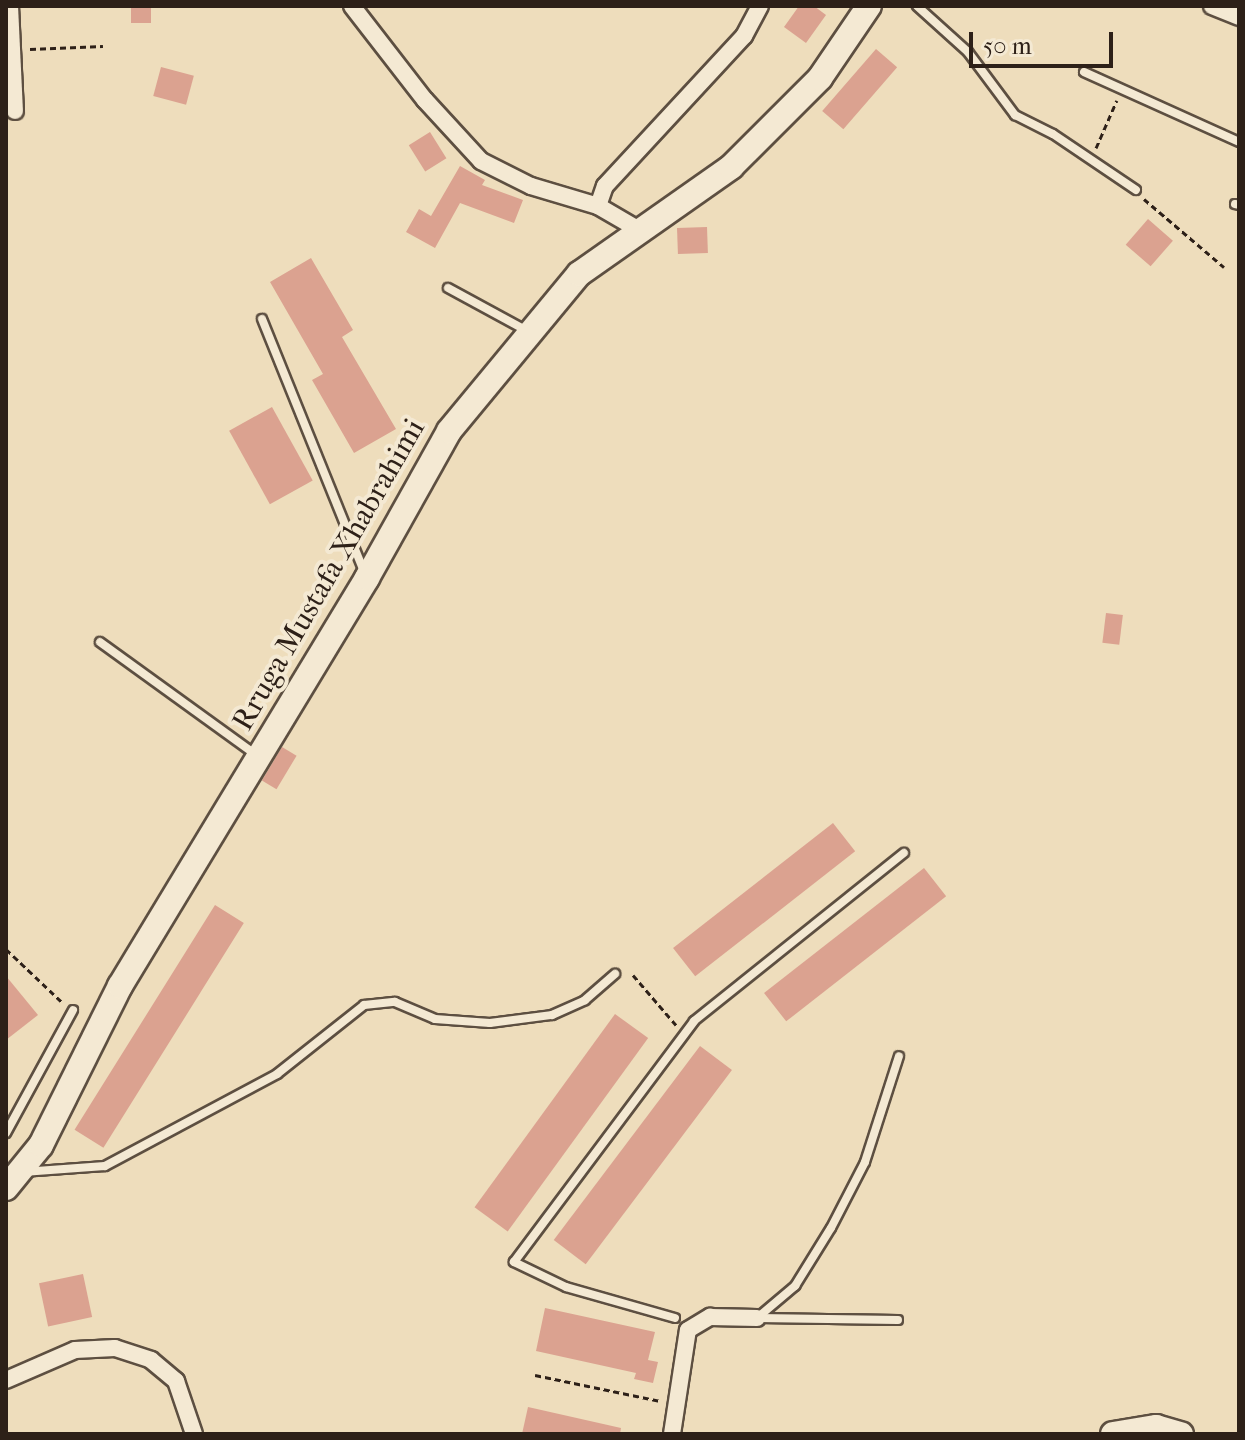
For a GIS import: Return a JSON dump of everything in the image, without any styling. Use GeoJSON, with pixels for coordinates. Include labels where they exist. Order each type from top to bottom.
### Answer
{"type":"FeatureCollection","features":[{"type":"Feature","properties":{"kind":"street"},"geometry":{"type":"LineString","coordinates":[[10,6],[15,111]]}},
{"type":"Feature","properties":{"kind":"street"},"geometry":{"type":"LineString","coordinates":[[352,6],[425,100],[481,161],[531,186],[598,206],[639,230]]}},
{"type":"Feature","properties":{"kind":"street"},"geometry":{"type":"LineString","coordinates":[[598,206],[605,186],[735,47],[760,6]]}},
{"type":"Feature","properties":{"kind":"street","name":"Rruga Mustafa Xhabrahimi"},"geometry":{"type":"LineString","coordinates":[[14,1180],[52,1125],[120,986],[367,578],[429,460],[579,274],[639,230],[709,187],[820,78],[869,6]]}},
{"type":"Feature","properties":{"kind":"street"},"geometry":{"type":"LineString","coordinates":[[1212,6],[1239,17]]}},
{"type":"Feature","properties":{"kind":"street"},"geometry":{"type":"LineString","coordinates":[[675,1318],[694,1323],[710,1317],[757,1318]]}},
{"type":"Feature","properties":{"kind":"street"},"geometry":{"type":"LineString","coordinates":[[672,1434],[685,1338],[694,1323]]}},
{"type":"Feature","properties":{"kind":"street"},"geometry":{"type":"LineString","coordinates":[[6,1380],[75,1350],[115,1348],[151,1360],[176,1381],[189,1406],[194,1434]]}},
{"type":"Feature","properties":{"kind":"street"},"geometry":{"type":"LineString","coordinates":[[1113,1434],[1156,1427],[1181,1434]]}},
{"type":"Feature","properties":{"kind":"lane"},"geometry":{"type":"LineString","coordinates":[[917,6],[968,52],[1015,115],[1091,158],[1136,190]]}},
{"type":"Feature","properties":{"kind":"lane"},"geometry":{"type":"LineString","coordinates":[[1084,72],[1239,142]]}},
{"type":"Feature","properties":{"kind":"lane"},"geometry":{"type":"LineString","coordinates":[[448,288],[530,333]]}},
{"type":"Feature","properties":{"kind":"lane"},"geometry":{"type":"LineString","coordinates":[[262,319],[367,578]]}},
{"type":"Feature","properties":{"kind":"lane"},"geometry":{"type":"LineString","coordinates":[[100,642],[259,757]]}},
{"type":"Feature","properties":{"kind":"lane"},"geometry":{"type":"LineString","coordinates":[[675,1318],[566,1287],[514,1262],[683,1034],[904,853]]}},
{"type":"Feature","properties":{"kind":"lane"},"geometry":{"type":"LineString","coordinates":[[14,1180],[105,1166],[277,1074],[364,1005],[395,1002],[435,1019],[490,1023],[552,1015],[585,1000],[615,974]]}},
{"type":"Feature","properties":{"kind":"lane"},"geometry":{"type":"LineString","coordinates":[[6,1133],[73,1010]]}},
{"type":"Feature","properties":{"kind":"lane"},"geometry":{"type":"LineString","coordinates":[[757,1318],[795,1286],[831,1228],[865,1162],[899,1056]]}},
{"type":"Feature","properties":{"kind":"lane"},"geometry":{"type":"LineString","coordinates":[[757,1318],[898,1320]]}},
{"type":"Feature","properties":{"kind":"path"},"geometry":{"type":"LineString","coordinates":[[12,50],[103,46]]}},
{"type":"Feature","properties":{"kind":"path"},"geometry":{"type":"LineString","coordinates":[[1091,158],[1122,89]]}},
{"type":"Feature","properties":{"kind":"path"},"geometry":{"type":"LineString","coordinates":[[1136,190],[1224,267]]}},
{"type":"Feature","properties":{"kind":"path"},"geometry":{"type":"LineString","coordinates":[[6,949],[73,1010]]}},
{"type":"Feature","properties":{"kind":"path"},"geometry":{"type":"LineString","coordinates":[[633,975],[683,1034]]}},
{"type":"Feature","properties":{"kind":"path"},"geometry":{"type":"LineString","coordinates":[[535,1375],[661,1401]]}},
{"type":"Feature","properties":{"kind":"building"},"geometry":{"type":"Polygon","coordinates":[[[131,6],[151,6],[151,23],[131,23],[131,6]]]}},
{"type":"Feature","properties":{"kind":"building"},"geometry":{"type":"Polygon","coordinates":[[[799,6],[814,6],[826,15],[806,43],[784,27],[799,6]]]}},
{"type":"Feature","properties":{"kind":"building"},"geometry":{"type":"Polygon","coordinates":[[[876,49],[897,67],[843,129],[822,111],[876,49]]]}},
{"type":"Feature","properties":{"kind":"building"},"geometry":{"type":"Polygon","coordinates":[[[161,67],[194,76],[186,105],[153,96],[161,67]]]}},
{"type":"Feature","properties":{"kind":"building"},"geometry":{"type":"Polygon","coordinates":[[[430,132],[446,158],[425,172],[409,145],[430,132]]]}},
{"type":"Feature","properties":{"kind":"building"},"geometry":{"type":"Polygon","coordinates":[[[460,166],[485,180],[482,185],[523,200],[514,223],[460,203],[435,248],[406,232],[419,209],[431,216],[460,166]]]}},
{"type":"Feature","properties":{"kind":"building"},"geometry":{"type":"Polygon","coordinates":[[[1148,219],[1173,241],[1151,266],[1126,245],[1148,219]]]}},
{"type":"Feature","properties":{"kind":"building"},"geometry":{"type":"Polygon","coordinates":[[[707,227],[708,253],[678,254],[677,228],[707,227]]]}},
{"type":"Feature","properties":{"kind":"building"},"geometry":{"type":"Polygon","coordinates":[[[311,258],[353,330],[342,337],[396,429],[354,453],[312,380],[323,374],[270,282],[311,258]]]}},
{"type":"Feature","properties":{"kind":"building"},"geometry":{"type":"Polygon","coordinates":[[[272,407],[313,480],[270,504],[229,431],[272,407]]]}},
{"type":"Feature","properties":{"kind":"building"},"geometry":{"type":"Polygon","coordinates":[[[1106,613],[1123,615],[1119,645],[1102,643],[1106,613]]]}},
{"type":"Feature","properties":{"kind":"building"},"geometry":{"type":"Polygon","coordinates":[[[282,747],[297,756],[276,789],[262,780],[282,747]]]}},
{"type":"Feature","properties":{"kind":"building"},"geometry":{"type":"Polygon","coordinates":[[[833,823],[855,851],[695,976],[673,948],[833,823]]]}},
{"type":"Feature","properties":{"kind":"building"},"geometry":{"type":"Polygon","coordinates":[[[924,868],[946,896],[786,1021],[764,993],[924,868]]]}},
{"type":"Feature","properties":{"kind":"building"},"geometry":{"type":"Polygon","coordinates":[[[215,905],[244,923],[103,1148],[75,1130],[215,905]]]}},
{"type":"Feature","properties":{"kind":"building"},"geometry":{"type":"Polygon","coordinates":[[[6,976],[38,1015],[6,1040],[6,976]]]}},
{"type":"Feature","properties":{"kind":"building"},"geometry":{"type":"Polygon","coordinates":[[[615,1014],[648,1038],[508,1231],[475,1207],[615,1014]]]}},
{"type":"Feature","properties":{"kind":"building"},"geometry":{"type":"Polygon","coordinates":[[[700,1046],[732,1070],[586,1264],[554,1240],[700,1046]]]}},
{"type":"Feature","properties":{"kind":"building"},"geometry":{"type":"Polygon","coordinates":[[[83,1274],[92,1317],[48,1326],[39,1283],[83,1274]]]}},
{"type":"Feature","properties":{"kind":"building"},"geometry":{"type":"Polygon","coordinates":[[[545,1308],[655,1332],[648,1360],[658,1362],[653,1383],[634,1379],[636,1373],[536,1351],[545,1308]]]}},
{"type":"Feature","properties":{"kind":"building"},"geometry":{"type":"Polygon","coordinates":[[[528,1407],[621,1428],[620,1434],[522,1434],[528,1407]]]}}]}
